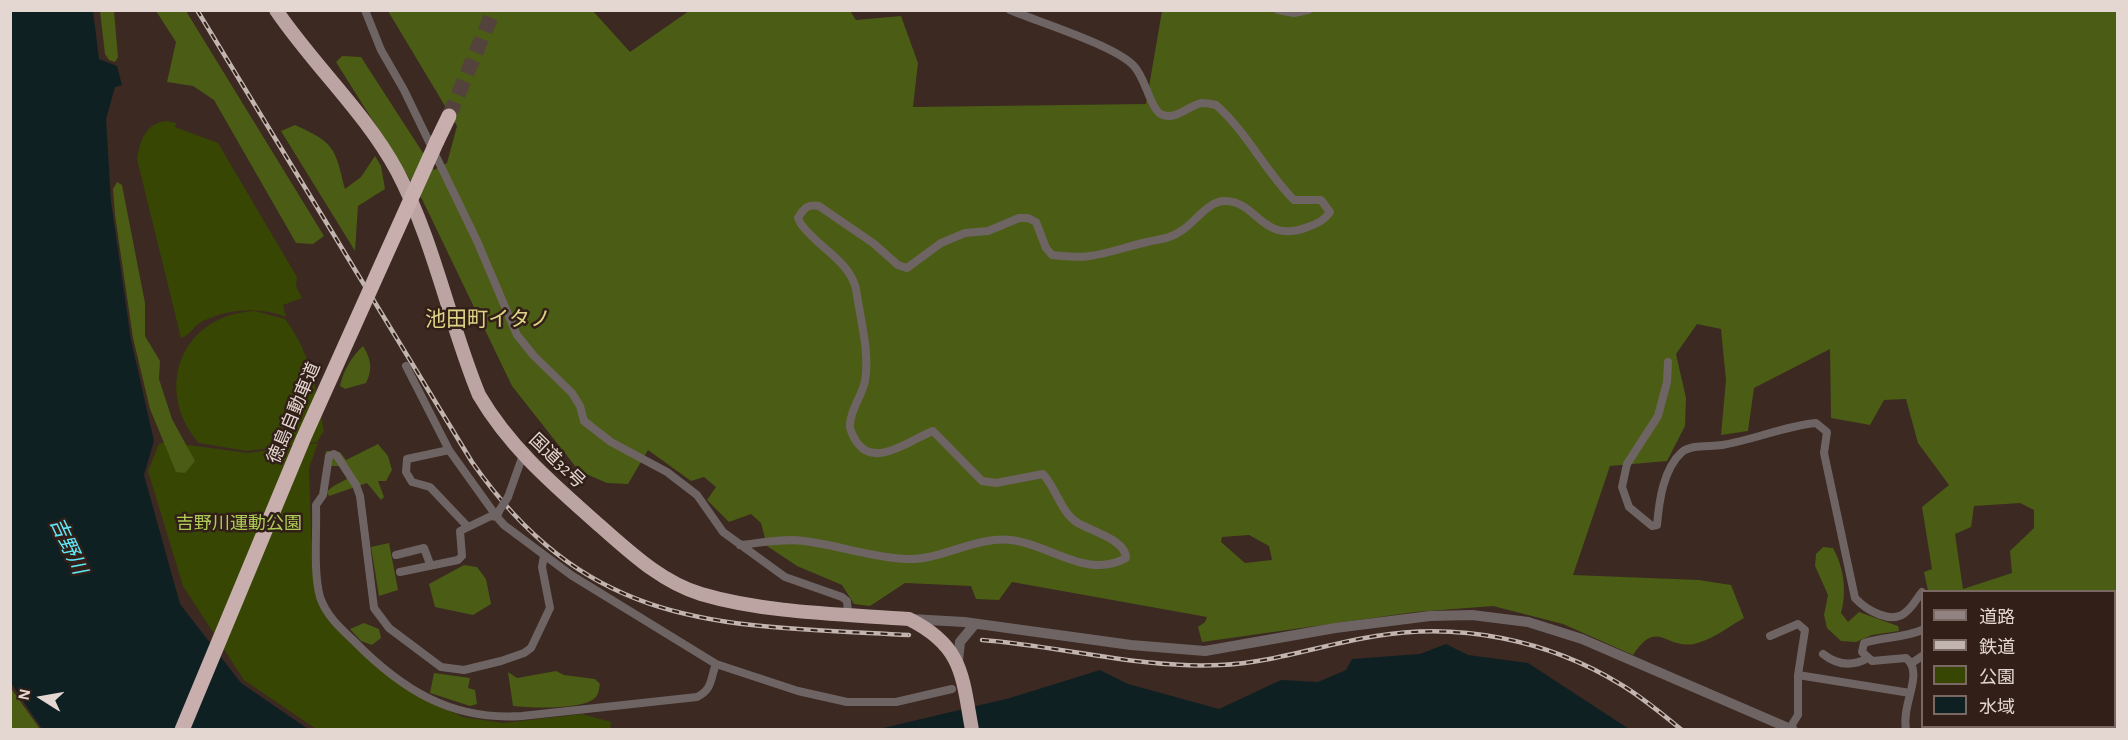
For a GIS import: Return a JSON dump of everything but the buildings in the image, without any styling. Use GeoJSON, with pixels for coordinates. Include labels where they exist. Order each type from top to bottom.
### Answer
{"type":"FeatureCollection","features":[{"type":"Feature","properties":{"kind":"highway","name":"国道32号"},"geometry":{"type":"LineString","coordinates":[[276,10],[296,40],[362,118],[393,164],[416,214],[479,395],[493,418],[523,455],[636,556],[664,577],[698,593],[737,604],[909,619],[925,627],[958,661],[972,729]]}},
{"type":"Feature","properties":{"kind":"highway","name":"徳島自動車道"},"geometry":{"type":"LineString","coordinates":[[182,729],[309,426],[449,116]]}},
{"type":"Feature","properties":{"kind":"street"},"geometry":{"type":"LineString","coordinates":[[365,10],[381,50],[404,90],[477,241],[518,335],[534,356],[572,393],[580,406],[584,421],[611,442],[667,472],[698,495],[723,532],[785,578],[842,597],[847,601],[848,613]]}},
{"type":"Feature","properties":{"kind":"street"},"geometry":{"type":"LineString","coordinates":[[740,545],[804,540],[909,559],[1010,540],[1028,544],[1063,559],[1088,564],[1120,562],[1126,558],[1122,548],[1068,515],[1053,484],[1043,474],[996,483],[982,481],[933,430],[885,453],[869,452],[860,447],[849,427],[852,410],[865,383],[866,368],[856,290],[853,278],[846,267],[801,224],[798,218],[804,208],[811,205],[819,206],[873,243],[898,265],[907,268],[941,243],[965,233],[988,231],[1019,218],[1028,218],[1036,222],[1046,248],[1052,255],[1089,257],[1164,240],[1182,231],[1210,206],[1226,201],[1239,204],[1264,224],[1291,233],[1327,218],[1330,212],[1321,200],[1294,200],[1276,182],[1243,135],[1216,105],[1201,103],[1182,113],[1161,115],[1155,110],[1142,75],[1125,58],[1010,10]]}},
{"type":"Feature","properties":{"kind":"street"},"geometry":{"type":"LineString","coordinates":[[1278,10],[1294,13],[1308,10]]}},
{"type":"Feature","properties":{"kind":"street"},"geometry":{"type":"LineString","coordinates":[[1668,362],[1667,382],[1658,416],[1624,470],[1622,487],[1629,507],[1652,526],[1657,525],[1663,488],[1672,464],[1683,451],[1694,447],[1722,445],[1816,423],[1827,432],[1824,453],[1855,598],[1863,607],[1880,615],[1893,617],[1906,613],[1921,594]]}},
{"type":"Feature","properties":{"kind":"street"},"geometry":{"type":"LineString","coordinates":[[406,366],[449,450],[498,514],[544,556],[716,663],[798,691],[847,702],[896,702],[951,689]]}},
{"type":"Feature","properties":{"kind":"street"},"geometry":{"type":"LineString","coordinates":[[449,450],[407,459],[406,472],[412,482],[430,488],[468,527]]}},
{"type":"Feature","properties":{"kind":"street"},"geometry":{"type":"LineString","coordinates":[[400,572],[458,560],[462,556],[460,531],[498,514],[508,497],[523,455]]}},
{"type":"Feature","properties":{"kind":"street"},"geometry":{"type":"LineString","coordinates":[[544,556],[542,567],[550,608],[531,648],[508,659],[464,670],[441,667],[378,616],[372,600],[360,496],[356,485],[337,456],[330,456],[323,495],[316,505],[318,583],[321,599],[329,615],[347,635],[378,665],[411,689],[462,712],[496,718],[522,717],[697,697],[707,692],[713,681],[716,663]]}},
{"type":"Feature","properties":{"kind":"street"},"geometry":{"type":"LineString","coordinates":[[396,555],[424,548],[430,564]]}},
{"type":"Feature","properties":{"kind":"street"},"geometry":{"type":"LineString","coordinates":[[909,619],[975,624],[1176,650],[1205,651],[1335,628],[1430,616],[1473,615],[1528,622],[1582,639],[1791,729],[1798,715],[1798,675],[1802,661],[1805,630],[1798,624],[1770,636]]}},
{"type":"Feature","properties":{"kind":"street"},"geometry":{"type":"LineString","coordinates":[[958,661],[959,645],[964,634],[975,624]]}},
{"type":"Feature","properties":{"kind":"street"},"geometry":{"type":"LineString","coordinates":[[1906,729],[1905,710],[1916,672],[1912,663],[1906,658],[1872,661],[1862,652],[1864,643],[1881,638],[1910,635],[1921,631]]}},
{"type":"Feature","properties":{"kind":"street"},"geometry":{"type":"LineString","coordinates":[[1823,654],[1832,661],[1843,664],[1857,664],[1868,658]]}},
{"type":"Feature","properties":{"kind":"street"},"geometry":{"type":"LineString","coordinates":[[1912,663],[1921,657]]}},
{"type":"Feature","properties":{"kind":"street"},"geometry":{"type":"LineString","coordinates":[[1798,675],[1910,693]]}},
{"type":"Feature","properties":{"kind":"green space"},"geometry":{"type":"Polygon","coordinates":[[[100,11],[114,11],[118,57],[115,62],[109,60],[105,54],[100,11]]]}},
{"type":"Feature","properties":{"kind":"green space"},"geometry":{"type":"Polygon","coordinates":[[[156,11],[186,11],[324,236],[313,244],[296,243],[214,100],[193,86],[167,82],[176,42],[156,11]]]}},
{"type":"Feature","properties":{"kind":"green space"},"geometry":{"type":"Polygon","coordinates":[[[388,11],[593,11],[630,52],[689,11],[850,11],[856,20],[901,16],[918,63],[913,107],[1146,104],[1162,11],[2117,11],[2117,637],[2116,590],[1928,590],[1924,572],[1932,569],[1922,507],[1949,485],[1918,443],[1906,399],[1884,400],[1870,425],[1831,418],[1830,349],[1754,388],[1748,431],[1721,435],[1726,380],[1721,329],[1697,324],[1676,354],[1686,398],[1685,426],[1667,461],[1610,466],[1573,575],[1699,580],[1731,585],[1744,618],[1701,642],[1684,644],[1662,637],[1649,638],[1633,655],[1563,624],[1493,606],[1415,612],[1202,642],[1198,627],[1205,622],[1207,617],[1012,582],[999,600],[976,599],[971,586],[905,583],[870,606],[854,604],[842,585],[797,566],[767,546],[761,523],[751,514],[729,522],[707,500],[716,487],[704,477],[691,481],[648,450],[628,484],[607,483],[579,471],[512,386],[422,199],[336,62],[342,56],[361,57],[434,170],[447,163],[457,126],[388,11]],[[2020,503],[1974,506],[1971,527],[1955,534],[1963,589],[2012,573],[2010,551],[2034,528],[2034,510],[2020,503]],[[1249,535],[1222,537],[1221,542],[1245,563],[1272,560],[1269,546],[1249,535]]]}},
{"type":"Feature","properties":{"kind":"green space"},"geometry":{"type":"Polygon","coordinates":[[[166,121],[176,123],[175,127],[218,143],[297,277],[296,286],[302,298],[283,305],[286,317],[255,310],[223,314],[203,321],[188,335],[181,338],[137,159],[142,140],[148,130],[166,121]]]}},
{"type":"Feature","properties":{"kind":"green space"},"geometry":{"type":"Polygon","coordinates":[[[295,125],[326,142],[331,148],[339,164],[345,189],[361,177],[375,156],[381,166],[385,189],[358,206],[355,251],[281,131],[295,125]]]}},
{"type":"Feature","properties":{"kind":"green space"},"geometry":{"type":"Polygon","coordinates":[[[117,182],[122,185],[145,303],[145,336],[160,361],[159,379],[172,419],[195,461],[185,473],[176,472],[150,409],[133,338],[115,215],[113,189],[117,182]]]}},
{"type":"Feature","properties":{"kind":"green space"},"geometry":{"type":"Polygon","coordinates":[[[255,311],[285,319],[301,345],[311,372],[324,431],[317,442],[247,451],[199,443],[185,422],[178,400],[177,378],[182,358],[193,340],[209,325],[230,315],[255,311]]]}},
{"type":"Feature","properties":{"kind":"green space"},"geometry":{"type":"Polygon","coordinates":[[[363,346],[370,364],[370,373],[366,383],[345,389],[340,386],[343,375],[363,346]]]}},
{"type":"Feature","properties":{"kind":"green space","name":"吉野川運動公園"},"geometry":{"type":"Polygon","coordinates":[[[165,442],[248,453],[318,443],[309,468],[312,563],[322,608],[417,696],[463,717],[503,723],[582,714],[611,722],[610,729],[316,729],[244,680],[183,586],[148,471],[159,444],[165,442]]]}},
{"type":"Feature","properties":{"kind":"green space"},"geometry":{"type":"Polygon","coordinates":[[[378,444],[388,456],[392,470],[386,481],[378,481],[384,497],[381,500],[367,483],[329,496],[327,492],[330,489],[354,474],[340,466],[324,466],[326,451],[340,452],[346,460],[378,444]]]}},
{"type":"Feature","properties":{"kind":"green space"},"geometry":{"type":"Polygon","coordinates":[[[389,543],[398,590],[379,596],[371,547],[389,543]]]}},
{"type":"Feature","properties":{"kind":"green space"},"geometry":{"type":"Polygon","coordinates":[[[1823,547],[1833,548],[1840,563],[1844,588],[1841,613],[1848,622],[1859,612],[1898,626],[1899,631],[1872,635],[1856,642],[1841,641],[1827,628],[1824,615],[1828,595],[1815,566],[1816,554],[1823,547]]]}},
{"type":"Feature","properties":{"kind":"green space"},"geometry":{"type":"Polygon","coordinates":[[[464,565],[477,567],[486,579],[491,604],[473,615],[435,607],[429,584],[464,565]]]}},
{"type":"Feature","properties":{"kind":"green space"},"geometry":{"type":"Polygon","coordinates":[[[364,623],[379,629],[381,638],[372,645],[361,641],[350,629],[364,623]]]}},
{"type":"Feature","properties":{"kind":"green space"},"geometry":{"type":"Polygon","coordinates":[[[556,671],[564,675],[595,679],[600,684],[597,695],[579,705],[543,708],[513,706],[508,672],[517,678],[556,671]]]}},
{"type":"Feature","properties":{"kind":"green space"},"geometry":{"type":"Polygon","coordinates":[[[434,673],[470,678],[468,688],[475,690],[477,704],[470,706],[430,693],[434,673]]]}},
{"type":"Feature","properties":{"kind":"green space"},"geometry":{"type":"Polygon","coordinates":[[[10,687],[40,729],[11,729],[10,687]]]}},
{"type":"Feature","properties":{"kind":"water","name":"吉野川"},"geometry":{"type":"Polygon","coordinates":[[[11,11],[93,11],[99,59],[117,66],[122,85],[115,87],[106,119],[111,202],[131,340],[154,441],[144,475],[180,604],[241,683],[308,729],[42,729],[11,683],[11,11]]]}},
{"type":"Feature","properties":{"kind":"water"},"geometry":{"type":"Polygon","coordinates":[[[1446,644],[1468,655],[1528,663],[1629,729],[875,730],[1010,698],[1100,670],[1128,684],[1219,709],[1281,680],[1318,682],[1346,670],[1352,659],[1420,654],[1446,644]]]}},
{"type":"Feature","properties":{"kind":"tunnel"},"geometry":{"type":"LineString","coordinates":[[449,116],[494,10]]}},
{"type":"Feature","properties":{"kind":"railway"},"geometry":{"type":"LineString","coordinates":[[197,10],[472,462],[517,518],[564,559],[613,589],[665,608],[720,621],[779,628],[909,635]]}},
{"type":"Feature","properties":{"kind":"railway"},"geometry":{"type":"LineString","coordinates":[[982,640],[1161,664],[1220,665],[1259,661],[1376,636],[1439,631],[1471,633],[1533,646],[1592,669],[1636,694],[1682,730]]}},
{"type":"Feature","properties":{"kind":"district","name":"池田町イタノ"},"geometry":{"type":"Point","coordinates":[488,320]}}]}
